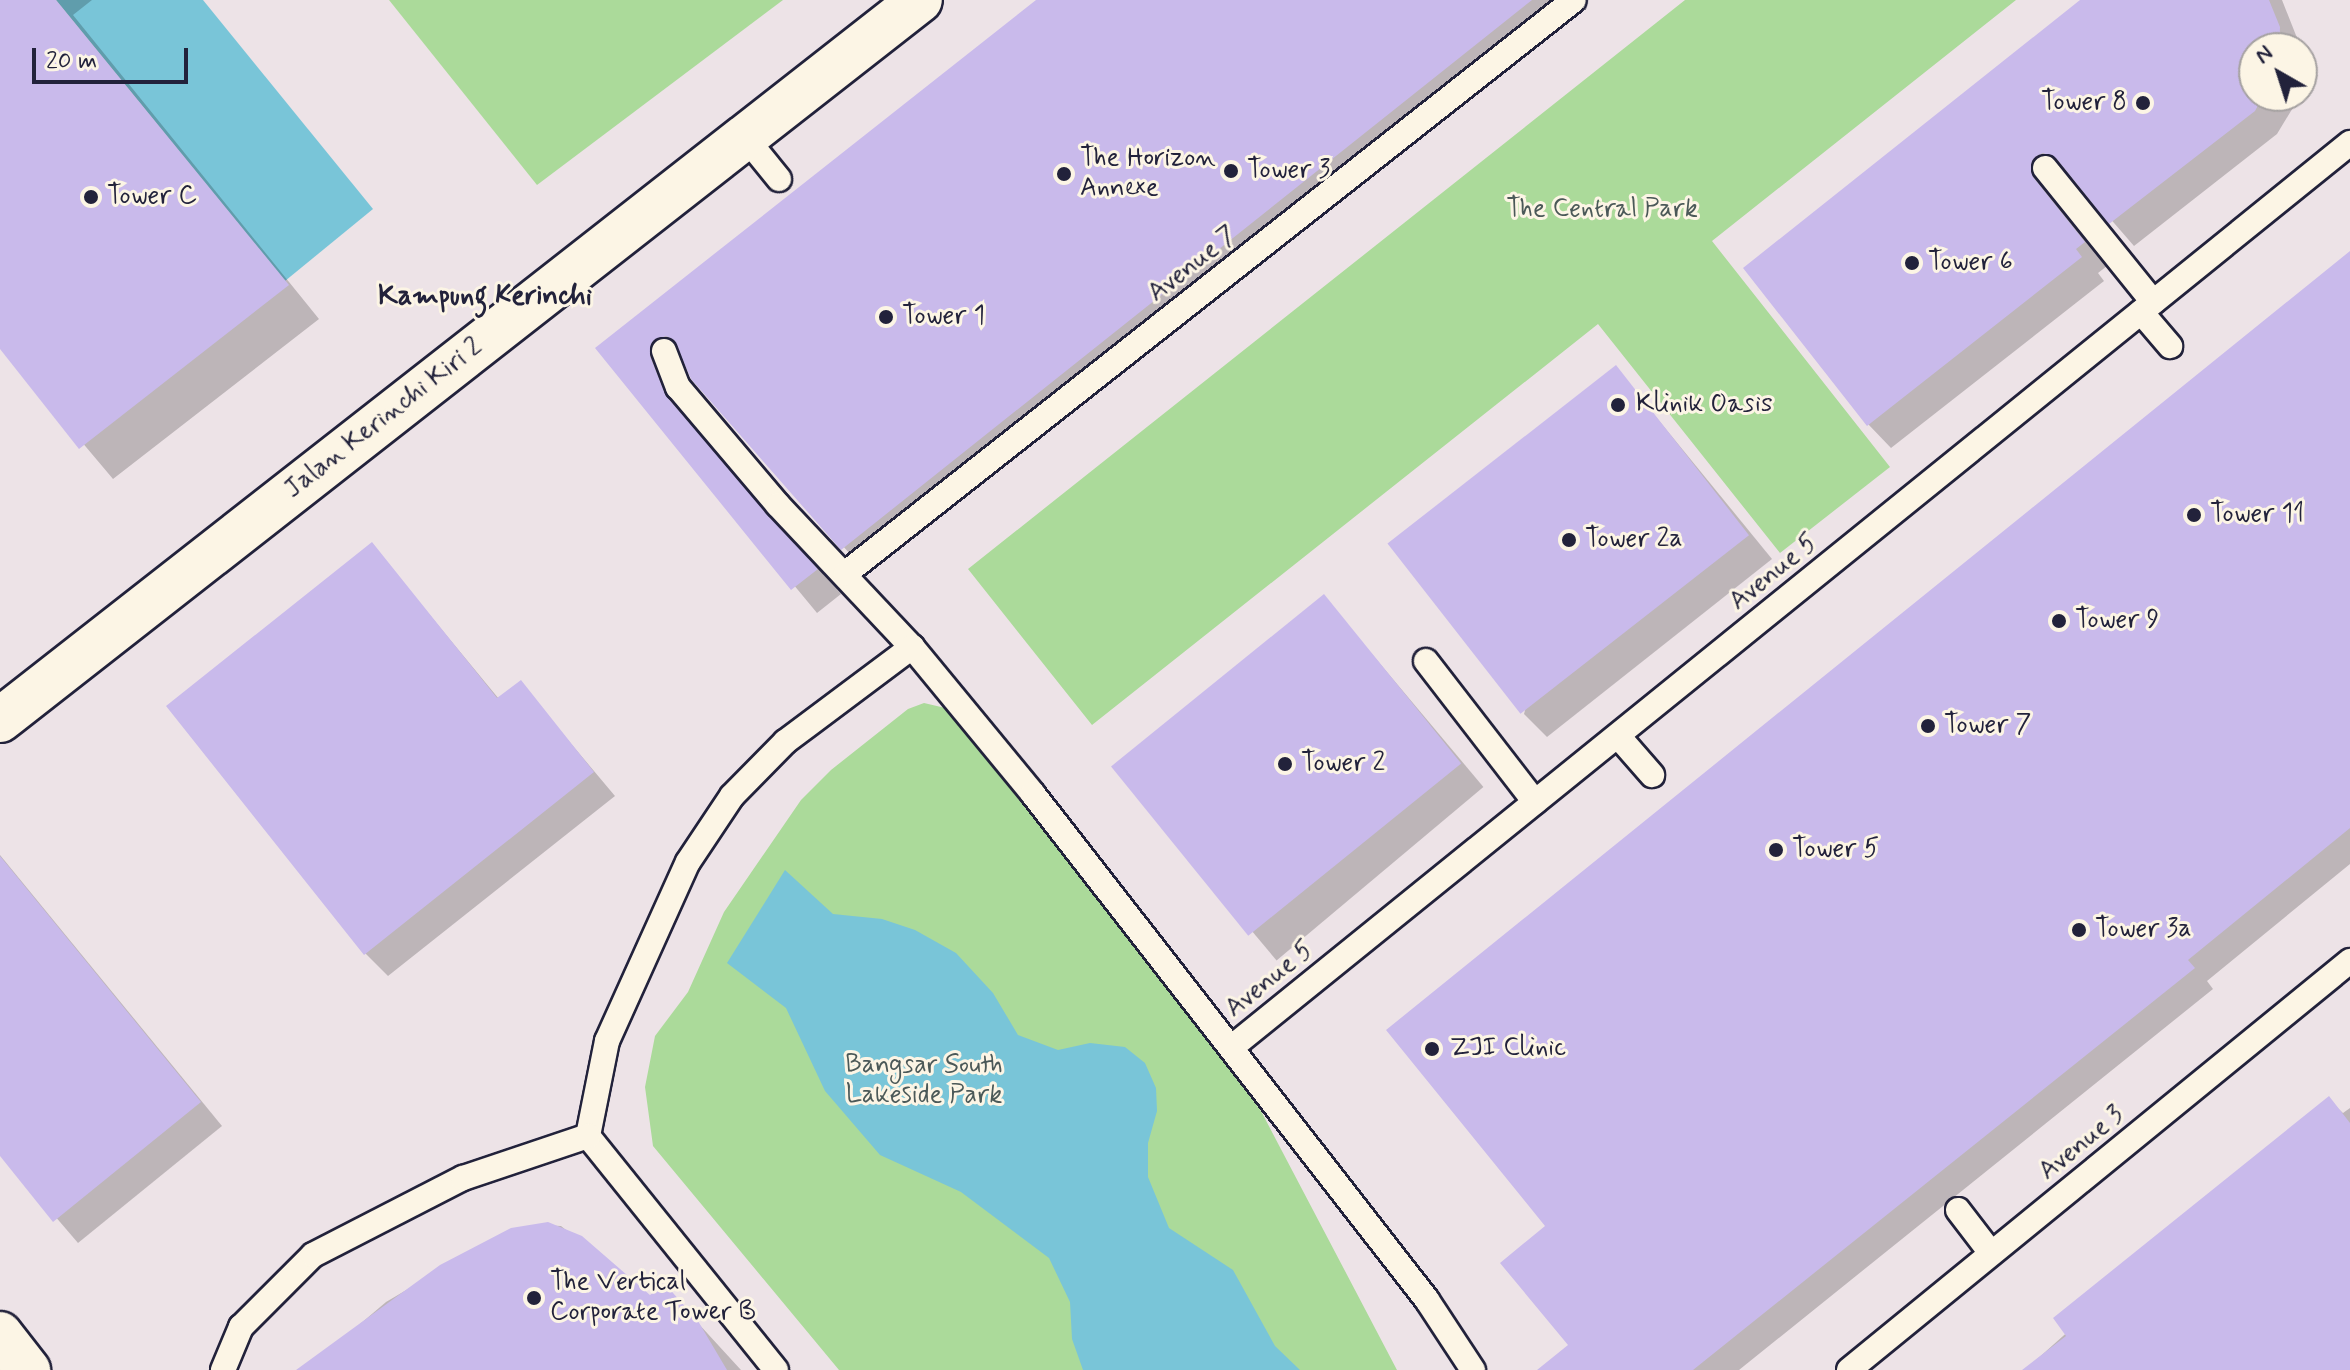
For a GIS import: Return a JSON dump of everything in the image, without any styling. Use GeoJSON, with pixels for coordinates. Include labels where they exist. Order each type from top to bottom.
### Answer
{"type":"FeatureCollection","features":[{"type":"Feature","properties":{"kind":"street","name":"Jalan Kerinchi Kiri 2"},"geometry":{"type":"LineString","coordinates":[[0,720],[920,0]]}},
{"type":"Feature","properties":{"kind":"street"},"geometry":{"type":"LineString","coordinates":[[0,1334],[28,1370]]}},
{"type":"Feature","properties":{"kind":"lane","name":"Avenue 7"},"geometry":{"type":"LineString","coordinates":[[846,573],[1574,0]]}},
{"type":"Feature","properties":{"kind":"lane"},"geometry":{"type":"LineString","coordinates":[[745,137],[779,179]]}},
{"type":"Feature","properties":{"kind":"lane","name":"Avenue 5"},"geometry":{"type":"LineString","coordinates":[[1232,1047],[2350,143]]}},
{"type":"Feature","properties":{"kind":"lane"},"geometry":{"type":"LineString","coordinates":[[2045,168],[2147,307],[2170,346]]}},
{"type":"Feature","properties":{"kind":"lane"},"geometry":{"type":"LineString","coordinates":[[664,351],[678,387],[778,505],[846,573],[912,647],[1232,1047],[1427,1300],[1470,1367]]}},
{"type":"Feature","properties":{"kind":"lane"},"geometry":{"type":"LineString","coordinates":[[588,1136],[607,1041],[688,862],[714,822],[732,796],[785,742],[912,647]]}},
{"type":"Feature","properties":{"kind":"lane"},"geometry":{"type":"LineString","coordinates":[[1426,661],[1535,802]]}},
{"type":"Feature","properties":{"kind":"lane"},"geometry":{"type":"LineString","coordinates":[[1618,736],[1652,775]]}},
{"type":"Feature","properties":{"kind":"lane","name":"Avenue 3"},"geometry":{"type":"LineString","coordinates":[[1849,1370],[2350,961]]}},
{"type":"Feature","properties":{"kind":"lane"},"geometry":{"type":"LineString","coordinates":[[223,1370],[241,1327],[313,1255],[463,1178],[588,1136]]}},
{"type":"Feature","properties":{"kind":"lane"},"geometry":{"type":"LineString","coordinates":[[588,1136],[776,1370]]}},
{"type":"Feature","properties":{"kind":"lane"},"geometry":{"type":"LineString","coordinates":[[1958,1210],[1991,1253]]}},
{"type":"Feature","properties":{"kind":"shaded area"},"geometry":{"type":"Polygon","coordinates":[[[0,0],[2350,0],[2350,1370],[0,1370],[0,0]]]}},
{"type":"Feature","properties":{"kind":"green space"},"geometry":{"type":"Polygon","coordinates":[[[389,0],[783,0],[537,185],[389,0]]]}},
{"type":"Feature","properties":{"kind":"green space","name":"The Central Park"},"geometry":{"type":"Polygon","coordinates":[[[1685,0],[2016,0],[1712,241],[1890,467],[1780,553],[1598,324],[1092,725],[968,569],[1685,0]]]}},
{"type":"Feature","properties":{"kind":"green space","name":"Bangsar South Lakeside Park"},"geometry":{"type":"Polygon","coordinates":[[[924,703],[958,711],[1261,1111],[1397,1370],[839,1370],[653,1146],[645,1087],[655,1036],[688,992],[724,912],[801,800],[831,770],[908,709],[924,703]]]}},
{"type":"Feature","properties":{"kind":"water"},"geometry":{"type":"Polygon","coordinates":[[[56,0],[203,0],[373,209],[285,281],[56,0]]]}},
{"type":"Feature","properties":{"kind":"water"},"geometry":{"type":"Polygon","coordinates":[[[785,870],[833,914],[882,919],[915,930],[956,953],[993,993],[1018,1035],[1058,1050],[1090,1043],[1125,1047],[1145,1063],[1156,1088],[1157,1111],[1148,1143],[1148,1177],[1169,1228],[1233,1270],[1275,1346],[1300,1370],[1083,1370],[1072,1339],[1070,1302],[1049,1258],[961,1192],[880,1155],[825,1091],[786,1008],[727,963],[785,870]]]}},
{"type":"Feature","properties":{"kind":"building","name":"Tower C"},"geometry":{"type":"Polygon","coordinates":[[[0,0],[56,0],[289,285],[79,449],[0,349],[0,0]]]}},
{"type":"Feature","properties":{"kind":"building","name":"The Horizon Annexe"},"geometry":{"type":"Polygon","coordinates":[[[1036,0],[1532,0],[841,550],[691,379],[674,340],[666,336],[653,341],[650,356],[666,396],[818,569],[791,590],[595,348],[1036,0]]]}},
{"type":"Feature","properties":{"kind":"building"},"geometry":{"type":"Polygon","coordinates":[[[2080,0],[2269,0],[2280,32],[2238,32],[2238,112],[2254,112],[2109,224],[2056,158],[2043,153],[2035,157],[2033,177],[2085,242],[2076,249],[2082,257],[1867,426],[1743,268],[2080,0]]]}},
{"type":"Feature","properties":{"kind":"building"},"geometry":{"type":"Polygon","coordinates":[[[2350,251],[2350,828],[2188,960],[2195,968],[1693,1370],[1537,1370],[1568,1345],[1500,1263],[1545,1226],[1386,1030],[2350,251]]]}},
{"type":"Feature","properties":{"kind":"building","name":"Tower 2a"},"geometry":{"type":"Polygon","coordinates":[[[1616,365],[1749,535],[1520,714],[1387,544],[1616,365]]]}},
{"type":"Feature","properties":{"kind":"building"},"geometry":{"type":"Polygon","coordinates":[[[372,542],[497,698],[521,680],[594,772],[364,955],[166,706],[372,542]]]}},
{"type":"Feature","properties":{"kind":"building","name":"Tower 2"},"geometry":{"type":"Polygon","coordinates":[[[1324,594],[1461,763],[1248,936],[1111,766],[1324,594]]]}},
{"type":"Feature","properties":{"kind":"building"},"geometry":{"type":"Polygon","coordinates":[[[0,856],[201,1102],[53,1222],[0,1156],[0,856]]]}},
{"type":"Feature","properties":{"kind":"building"},"geometry":{"type":"Polygon","coordinates":[[[2329,1096],[2350,1123],[2350,1370],[2022,1370],[2066,1336],[2053,1318],[2329,1096]]]}},
{"type":"Feature","properties":{"kind":"building","name":"The Vertical Corporate Tower B"},"geometry":{"type":"Polygon","coordinates":[[[548,1222],[582,1236],[650,1295],[665,1284],[698,1321],[727,1370],[296,1370],[440,1265],[511,1228],[548,1222]]]}},
{"type":"Feature","properties":{"kind":"place","name":"Tower 8"},"geometry":{"type":"Point","coordinates":[2143,103]}},
{"type":"Feature","properties":{"kind":"place","name":"Tower 3"},"geometry":{"type":"Point","coordinates":[1231,171]}},
{"type":"Feature","properties":{"kind":"place","name":"The Horizon Annexe"},"geometry":{"type":"Point","coordinates":[1064,174]}},
{"type":"Feature","properties":{"kind":"place","name":"Tower C"},"geometry":{"type":"Point","coordinates":[91,197]}},
{"type":"Feature","properties":{"kind":"place","name":"Tower 6"},"geometry":{"type":"Point","coordinates":[1912,263]}},
{"type":"Feature","properties":{"kind":"place","name":"Tower 1"},"geometry":{"type":"Point","coordinates":[886,317]}},
{"type":"Feature","properties":{"kind":"place","name":"Klinik Oasis"},"geometry":{"type":"Point","coordinates":[1618,405]}},
{"type":"Feature","properties":{"kind":"place","name":"Tower 11"},"geometry":{"type":"Point","coordinates":[2194,515]}},
{"type":"Feature","properties":{"kind":"place","name":"Tower 2a"},"geometry":{"type":"Point","coordinates":[1569,540]}},
{"type":"Feature","properties":{"kind":"place","name":"Tower 9"},"geometry":{"type":"Point","coordinates":[2059,621]}},
{"type":"Feature","properties":{"kind":"place","name":"Tower 7"},"geometry":{"type":"Point","coordinates":[1928,726]}},
{"type":"Feature","properties":{"kind":"place","name":"Tower 2"},"geometry":{"type":"Point","coordinates":[1285,764]}},
{"type":"Feature","properties":{"kind":"place","name":"Tower 5"},"geometry":{"type":"Point","coordinates":[1776,850]}},
{"type":"Feature","properties":{"kind":"place","name":"Tower 3a"},"geometry":{"type":"Point","coordinates":[2079,930]}},
{"type":"Feature","properties":{"kind":"place","name":"ZJI Clinic"},"geometry":{"type":"Point","coordinates":[1432,1049]}},
{"type":"Feature","properties":{"kind":"place","name":"The Vertical Corporate Tower B"},"geometry":{"type":"Point","coordinates":[534,1298]}},
{"type":"Feature","properties":{"kind":"district","name":"Kampung Kerinchi"},"geometry":{"type":"Point","coordinates":[485,297]}}]}
